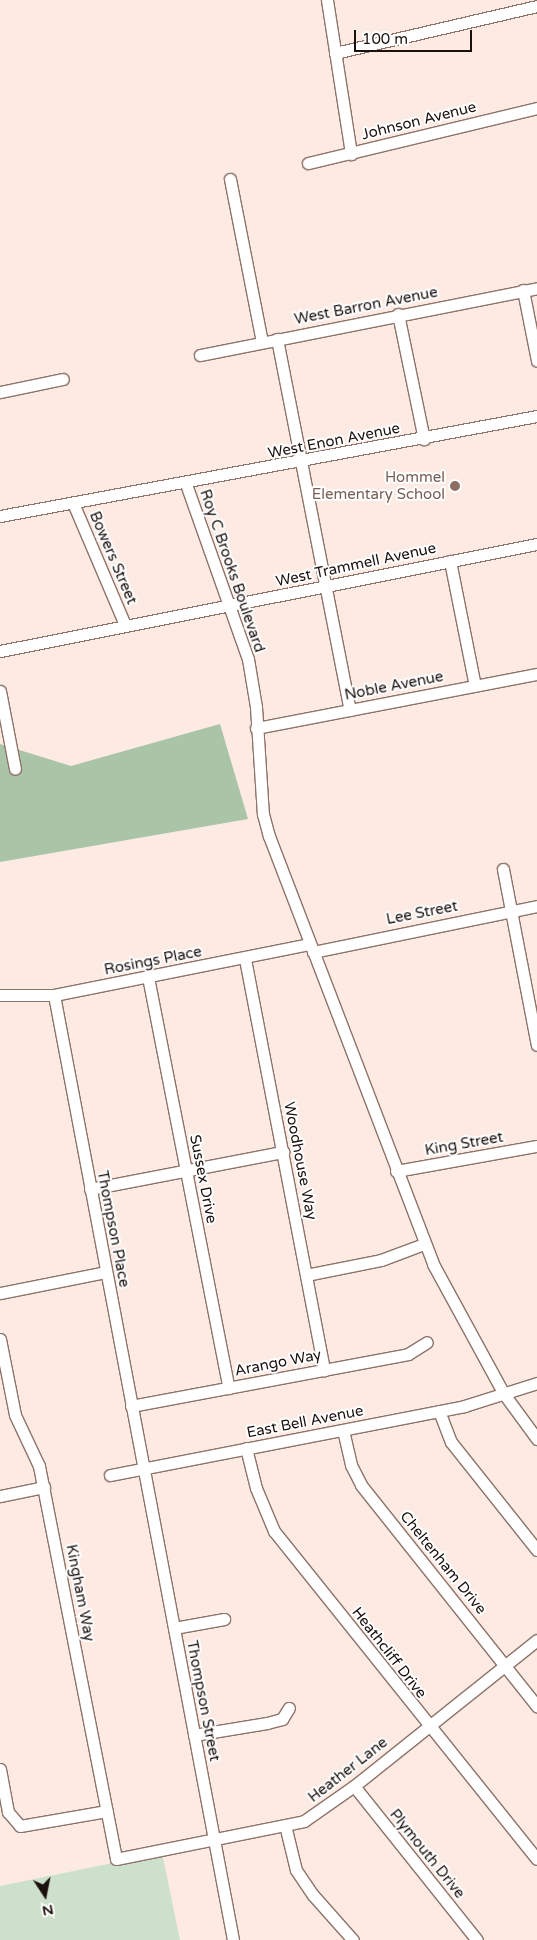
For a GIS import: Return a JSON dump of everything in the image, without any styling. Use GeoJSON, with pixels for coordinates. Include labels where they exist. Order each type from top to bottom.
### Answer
{"type":"FeatureCollection","features":[{"type":"Feature","properties":{"kind":"street"},"geometry":{"type":"LineString","coordinates":[[326,0],[351,154]]}},
{"type":"Feature","properties":{"kind":"street"},"geometry":{"type":"LineString","coordinates":[[335,53],[537,6]]}},
{"type":"Feature","properties":{"kind":"street","name":"Johnson Avenue"},"geometry":{"type":"LineString","coordinates":[[308,163],[537,108]]}},
{"type":"Feature","properties":{"kind":"street"},"geometry":{"type":"LineString","coordinates":[[230,179],[262,342]]}},
{"type":"Feature","properties":{"kind":"street","name":"West Barron Avenue"},"geometry":{"type":"LineString","coordinates":[[200,355],[398,314],[537,288]]}},
{"type":"Feature","properties":{"kind":"street"},"geometry":{"type":"LineString","coordinates":[[523,290],[537,361]]}},
{"type":"Feature","properties":{"kind":"street"},"geometry":{"type":"LineString","coordinates":[[398,314],[424,439]]}},
{"type":"Feature","properties":{"kind":"street"},"geometry":{"type":"LineString","coordinates":[[278,339],[300,462],[350,710]]}},
{"type":"Feature","properties":{"kind":"street"},"geometry":{"type":"LineString","coordinates":[[0,392],[62,379]]}},
{"type":"Feature","properties":{"kind":"street","name":"West Enon Avenue"},"geometry":{"type":"LineString","coordinates":[[0,516],[186,484],[537,416]]}},
{"type":"Feature","properties":{"kind":"street","name":"Roy C Brooks Boulevard"},"geometry":{"type":"LineString","coordinates":[[186,484],[248,659],[263,814],[311,948],[424,1244],[504,1394],[537,1439]]}},
{"type":"Feature","properties":{"kind":"street","name":"Bowers Street"},"geometry":{"type":"LineString","coordinates":[[74,502],[125,625]]}},
{"type":"Feature","properties":{"kind":"street","name":"West Trammell Avenue"},"geometry":{"type":"LineString","coordinates":[[0,651],[537,544]]}},
{"type":"Feature","properties":{"kind":"street"},"geometry":{"type":"LineString","coordinates":[[450,561],[475,686]]}},
{"type":"Feature","properties":{"kind":"street","name":"Noble Avenue"},"geometry":{"type":"LineString","coordinates":[[256,728],[537,674]]}},
{"type":"Feature","properties":{"kind":"street"},"geometry":{"type":"LineString","coordinates":[[0,691],[15,769]]}},
{"type":"Feature","properties":{"kind":"street"},"geometry":{"type":"LineString","coordinates":[[503,869],[537,1045]]}},
{"type":"Feature","properties":{"kind":"street","name":"Lee Street"},"geometry":{"type":"LineString","coordinates":[[311,948],[537,906]]}},
{"type":"Feature","properties":{"kind":"street","name":"Rosings Place"},"geometry":{"type":"LineString","coordinates":[[0,995],[54,995],[311,948]]}},
{"type":"Feature","properties":{"kind":"street","name":"Woodhouse Way"},"geometry":{"type":"LineString","coordinates":[[245,959],[324,1370]]}},
{"type":"Feature","properties":{"kind":"street","name":"Sussex Drive"},"geometry":{"type":"LineString","coordinates":[[148,977],[229,1388]]}},
{"type":"Feature","properties":{"kind":"street","name":"Thompson Place"},"geometry":{"type":"LineString","coordinates":[[54,995],[143,1468]]}},
{"type":"Feature","properties":{"kind":"street","name":"King Street"},"geometry":{"type":"LineString","coordinates":[[396,1171],[537,1146]]}},
{"type":"Feature","properties":{"kind":"street"},"geometry":{"type":"LineString","coordinates":[[90,1189],[282,1152]]}},
{"type":"Feature","properties":{"kind":"street"},"geometry":{"type":"LineString","coordinates":[[306,1275],[381,1260],[424,1244]]}},
{"type":"Feature","properties":{"kind":"street"},"geometry":{"type":"LineString","coordinates":[[0,1293],[106,1272]]}},
{"type":"Feature","properties":{"kind":"street","name":"Kingham Way"},"geometry":{"type":"LineString","coordinates":[[0,1339],[5,1393],[19,1426],[36,1456],[44,1487],[116,1859]]}},
{"type":"Feature","properties":{"kind":"street","name":"Arango Way"},"geometry":{"type":"LineString","coordinates":[[131,1406],[408,1354],[427,1342]]}},
{"type":"Feature","properties":{"kind":"street","name":"East Bell Avenue"},"geometry":{"type":"LineString","coordinates":[[110,1475],[439,1411],[504,1394],[537,1383]]}},
{"type":"Feature","properties":{"kind":"street"},"geometry":{"type":"LineString","coordinates":[[439,1411],[451,1442],[537,1550]]}},
{"type":"Feature","properties":{"kind":"street","name":"Cheltenham Drive"},"geometry":{"type":"LineString","coordinates":[[343,1430],[352,1465],[361,1485],[537,1706]]}},
{"type":"Feature","properties":{"kind":"street","name":"Heathcliff Drive"},"geometry":{"type":"LineString","coordinates":[[246,1448],[256,1488],[274,1532],[428,1726],[537,1859]]}},
{"type":"Feature","properties":{"kind":"street","name":"Thompson Street"},"geometry":{"type":"LineString","coordinates":[[143,1468],[234,1940]]}},
{"type":"Feature","properties":{"kind":"street"},"geometry":{"type":"LineString","coordinates":[[0,1496],[44,1487]]}},
{"type":"Feature","properties":{"kind":"street"},"geometry":{"type":"LineString","coordinates":[[174,1628],[224,1619]]}},
{"type":"Feature","properties":{"kind":"street","name":"Heather Lane"},"geometry":{"type":"LineString","coordinates":[[116,1859],[304,1821],[354,1786],[537,1640]]}},
{"type":"Feature","properties":{"kind":"street"},"geometry":{"type":"LineString","coordinates":[[194,1735],[268,1723],[282,1719],[289,1708]]}},
{"type":"Feature","properties":{"kind":"street"},"geometry":{"type":"LineString","coordinates":[[0,1768],[8,1812],[20,1826],[106,1811]]}},
{"type":"Feature","properties":{"kind":"street","name":"Plymouth Drive"},"geometry":{"type":"LineString","coordinates":[[354,1786],[477,1940]]}},
{"type":"Feature","properties":{"kind":"street"},"geometry":{"type":"LineString","coordinates":[[285,1825],[296,1870],[313,1895],[353,1940]]}},
{"type":"Feature","properties":{"kind":"green space"},"geometry":{"type":"Polygon","coordinates":[[[220,724],[248,819],[0,862],[0,744],[71,766],[220,724]]]}},
{"type":"Feature","properties":{"kind":"green space"},"geometry":{"type":"Polygon","coordinates":[[[162,1853],[180,1940],[0,1940],[0,1886],[162,1853]]]}},
{"type":"Feature","properties":{"kind":"place","name":"Hommel Elementary School"},"geometry":{"type":"Point","coordinates":[455,486]}}]}
